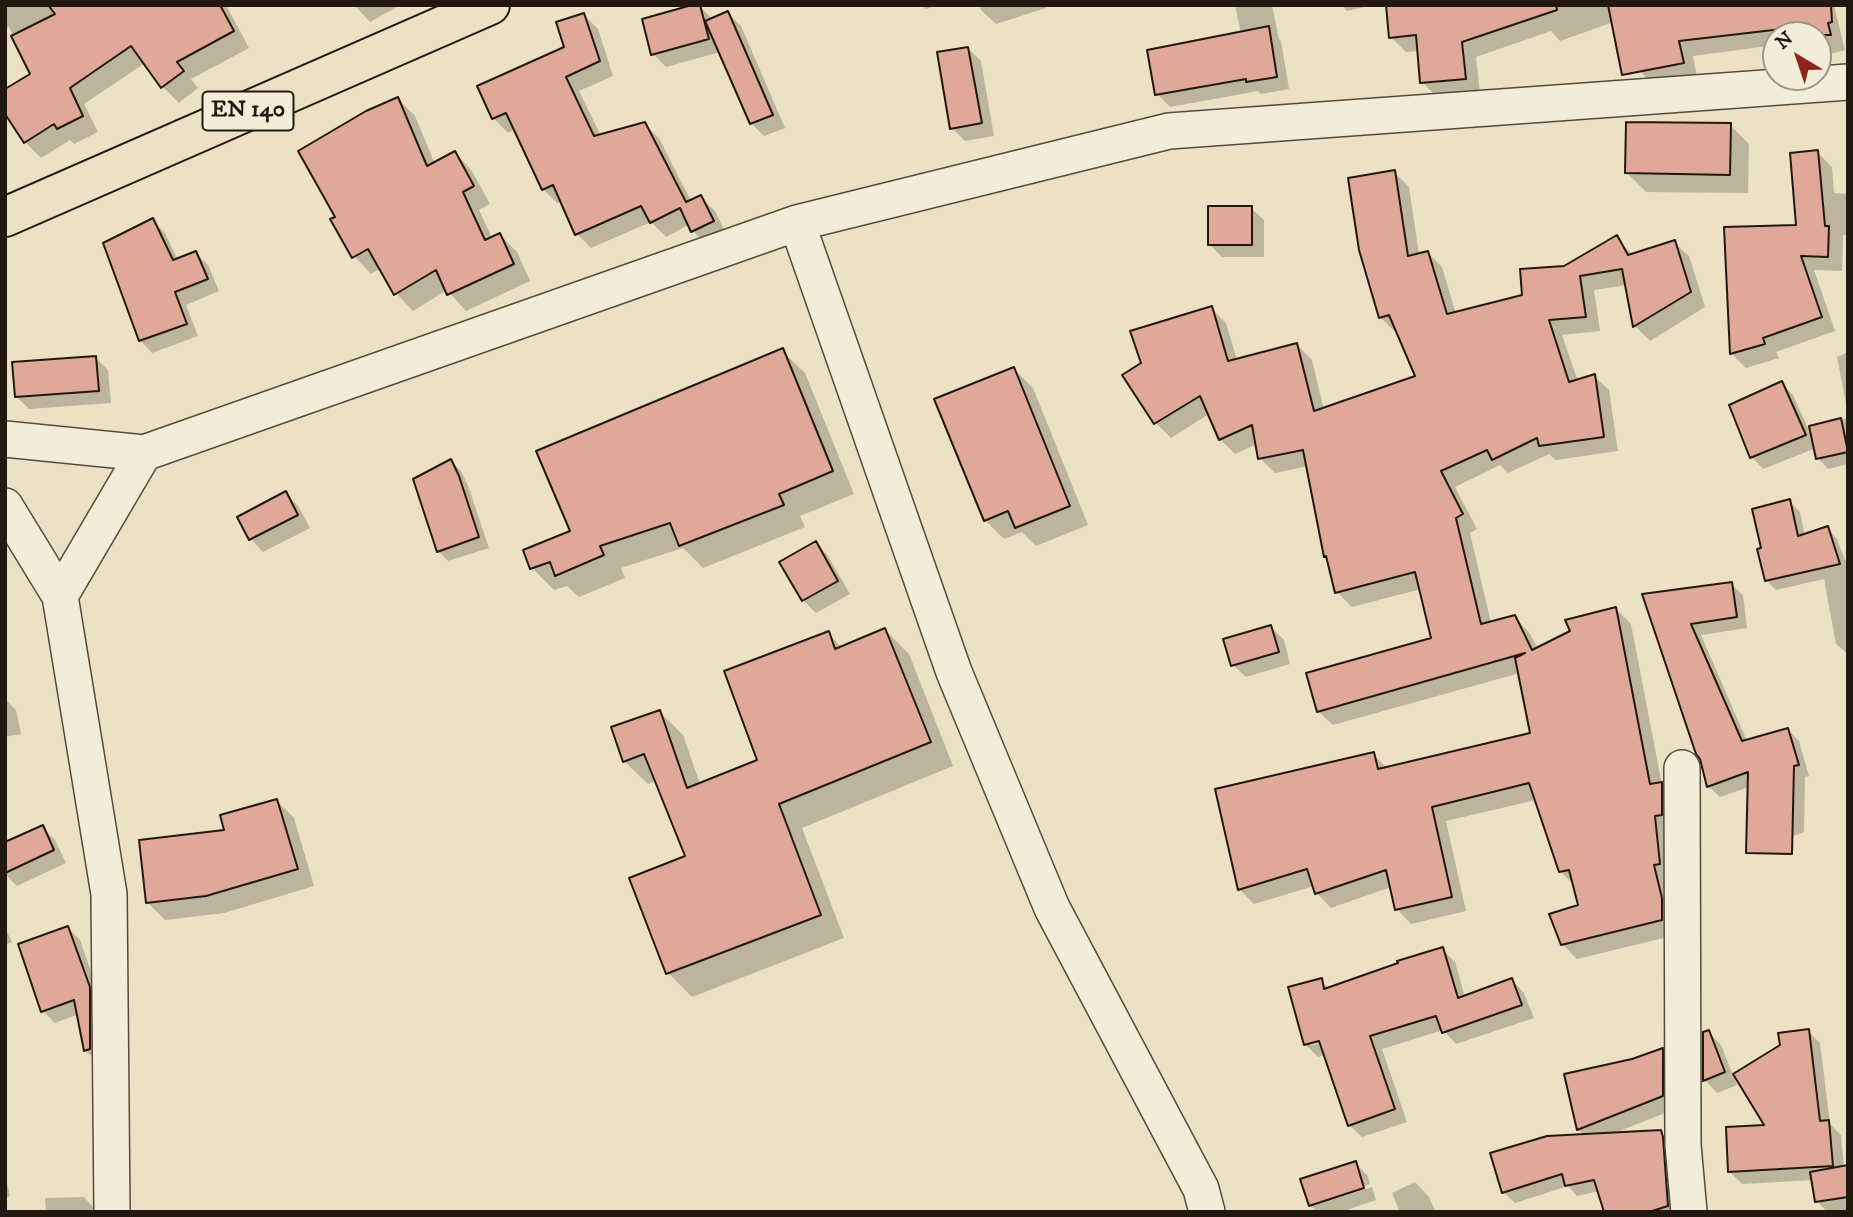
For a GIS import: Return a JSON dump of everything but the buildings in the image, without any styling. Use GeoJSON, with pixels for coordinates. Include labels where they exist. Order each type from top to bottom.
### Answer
{"type":"FeatureCollection","features":[{"type":"Feature","properties":{"kind":"main road","name":"EN 140"},"geometry":{"type":"LineString","coordinates":[[5,216],[442,15],[490,5]]}},
{"type":"Feature","properties":{"kind":"street"},"geometry":{"type":"LineString","coordinates":[[5,439],[145,453],[797,223],[1170,131],[1848,82]]}},
{"type":"Feature","properties":{"kind":"street"},"geometry":{"type":"LineString","coordinates":[[797,223],[954,672],[1047,896],[1200,1189],[1208,1212]]}},
{"type":"Feature","properties":{"kind":"street"},"geometry":{"type":"LineString","coordinates":[[60,596],[145,453]]}},
{"type":"Feature","properties":{"kind":"street"},"geometry":{"type":"LineString","coordinates":[[5,506],[60,596],[109,894],[112,1212]]}},
{"type":"Feature","properties":{"kind":"street"},"geometry":{"type":"LineString","coordinates":[[1682,768],[1683,1145],[1689,1212]]}}]}
